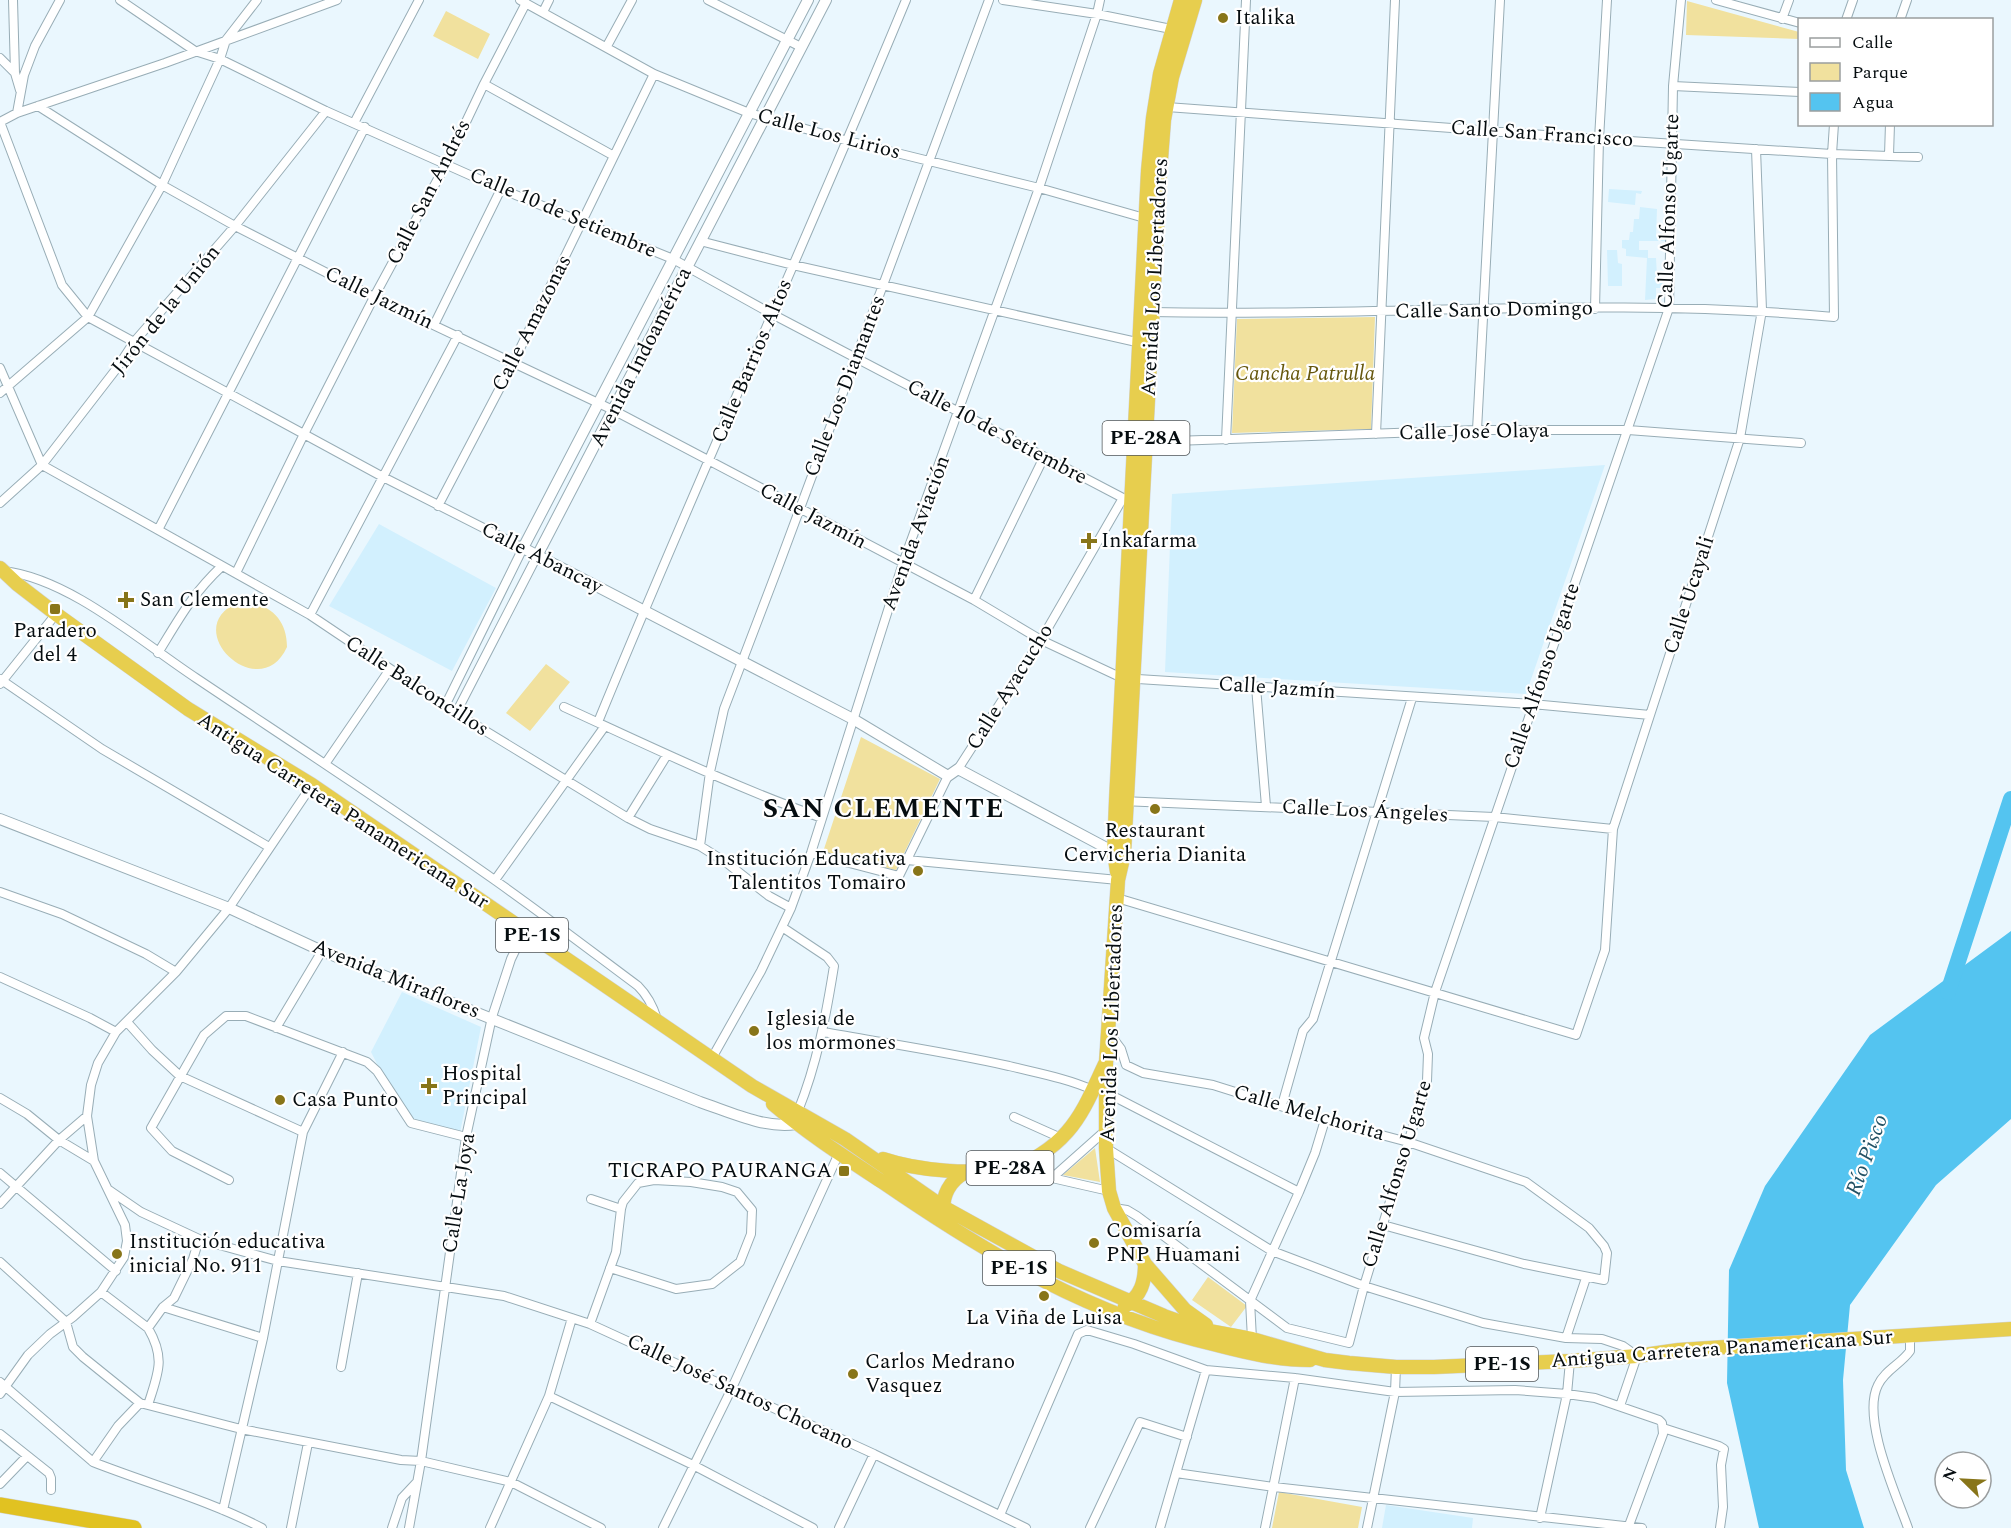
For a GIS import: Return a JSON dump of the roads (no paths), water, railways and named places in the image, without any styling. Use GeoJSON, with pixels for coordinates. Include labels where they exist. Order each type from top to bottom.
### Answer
{"type":"FeatureCollection","features":[{"type":"Feature","properties":{"kind":"highway","name":"Avenida Los Libertadores"},"geometry":{"type":"LineString","coordinates":[[1132,497],[1146,442],[1145,344],[1152,312],[1151,220],[1160,172],[1181,0]]}},
{"type":"Feature","properties":{"kind":"highway","name":"Avenida Los Libertadores"},"geometry":{"type":"LineString","coordinates":[[1118,880],[1114,852],[1121,801],[1132,497],[1145,344],[1153,118],[1160,74],[1195,0]]}},
{"type":"Feature","properties":{"kind":"highway","name":"Antigua Carretera Panamericana Sur"},"geometry":{"type":"LineString","coordinates":[[2,569],[16,584],[188,710],[312,785],[797,1117],[839,1153],[946,1226],[1053,1286],[1113,1313],[1182,1337],[1285,1360],[1325,1360],[1396,1367],[1570,1361],[1679,1350],[2011,1329]]}},
{"type":"Feature","properties":{"kind":"highway","name":"Avenida Los Libertadores"},"geometry":{"type":"LineString","coordinates":[[1121,801],[1124,854],[1118,880],[1109,1033],[1102,1096],[1109,1191],[1114,1208],[1145,1264],[1185,1310],[1206,1325],[1227,1334]]}},
{"type":"Feature","properties":{"kind":"highway","name":"PE-28A"},"geometry":{"type":"LineString","coordinates":[[865,1153],[901,1165],[966,1172],[1011,1168],[1041,1155],[1102,1096]]}},
{"type":"Feature","properties":{"kind":"highway","name":"Antigua Carretera Panamericana Sur"},"geometry":{"type":"LineString","coordinates":[[797,1117],[865,1153],[943,1207],[1059,1272],[1204,1330],[1252,1339],[1325,1360]]}},
{"type":"Feature","properties":{"kind":"highway","name":"PE-28A"},"geometry":{"type":"LineString","coordinates":[[943,1207],[943,1201],[951,1184],[958,1176],[966,1172]]}},
{"type":"Feature","properties":{"kind":"highway"},"geometry":{"type":"LineString","coordinates":[[943,1207],[946,1226]]}},
{"type":"Feature","properties":{"kind":"highway"},"geometry":{"type":"LineString","coordinates":[[1113,1313],[1138,1296],[1143,1285],[1145,1264]]}},
{"type":"Feature","properties":{"kind":"highway"},"geometry":{"type":"LineString","coordinates":[[1,1504],[134,1528]]}},
{"type":"Feature","properties":{"kind":"street"},"geometry":{"type":"LineString","coordinates":[[13,0],[15,73],[21,92]]}},
{"type":"Feature","properties":{"kind":"street"},"geometry":{"type":"LineString","coordinates":[[17,113],[24,75],[35,46],[60,0]]}},
{"type":"Feature","properties":{"kind":"street","name":"Calle 10 de Setiembre"},"geometry":{"type":"LineString","coordinates":[[120,0],[195,51],[220,59],[326,111],[501,189],[673,259],[771,314],[959,413],[1044,457],[1132,497]]}},
{"type":"Feature","properties":{"kind":"street"},"geometry":{"type":"LineString","coordinates":[[0,393],[88,317],[162,185],[220,59],[226,40],[257,0]]}},
{"type":"Feature","properties":{"kind":"street"},"geometry":{"type":"LineString","coordinates":[[134,342],[88,317],[62,285],[0,122],[17,113],[337,0]]}},
{"type":"Feature","properties":{"kind":"street"},"geometry":{"type":"LineString","coordinates":[[354,123],[419,0]]}},
{"type":"Feature","properties":{"kind":"street"},"geometry":{"type":"LineString","coordinates":[[543,12],[549,0]]}},
{"type":"Feature","properties":{"kind":"street"},"geometry":{"type":"LineString","coordinates":[[607,46],[632,0]]}},
{"type":"Feature","properties":{"kind":"street"},"geometry":{"type":"LineString","coordinates":[[708,0],[801,47]]}},
{"type":"Feature","properties":{"kind":"street","name":"Avenida Indoamérica"},"geometry":{"type":"LineString","coordinates":[[445,706],[523,548],[808,0]]}},
{"type":"Feature","properties":{"kind":"street","name":"Avenida Indoamérica"},"geometry":{"type":"LineString","coordinates":[[456,713],[826,0]]}},
{"type":"Feature","properties":{"kind":"street","name":"Calle Barrios Altos"},"geometry":{"type":"LineString","coordinates":[[495,880],[567,779],[602,724],[644,609],[848,141],[906,0]]}},
{"type":"Feature","properties":{"kind":"street","name":"Calle Los Diamantes"},"geometry":{"type":"LineString","coordinates":[[700,846],[710,772],[723,709],[931,161],[989,0]]}},
{"type":"Feature","properties":{"kind":"street"},"geometry":{"type":"LineString","coordinates":[[1003,0],[1097,14],[1179,30]]}},
{"type":"Feature","properties":{"kind":"street","name":"Avenida Aviación"},"geometry":{"type":"LineString","coordinates":[[712,1058],[761,971],[791,908],[811,853],[903,563],[1039,188],[1100,0]]}},
{"type":"Feature","properties":{"kind":"street"},"geometry":{"type":"LineString","coordinates":[[1226,440],[1246,0]]}},
{"type":"Feature","properties":{"kind":"street"},"geometry":{"type":"LineString","coordinates":[[1376,434],[1395,0]]}},
{"type":"Feature","properties":{"kind":"street"},"geometry":{"type":"LineString","coordinates":[[1477,430],[1500,0]]}},
{"type":"Feature","properties":{"kind":"street"},"geometry":{"type":"LineString","coordinates":[[1594,309],[1599,139],[1607,0]]}},
{"type":"Feature","properties":{"kind":"street","name":"Calle Alfonso Ugarte"},"geometry":{"type":"LineString","coordinates":[[1250,1301],[1287,1328],[1348,1343],[1427,1081],[1428,1054],[1424,1038],[1435,992],[1669,309],[1673,86],[1681,0]]}},
{"type":"Feature","properties":{"kind":"street"},"geometry":{"type":"LineString","coordinates":[[1716,0],[1736,2],[1798,23]]}},
{"type":"Feature","properties":{"kind":"street"},"geometry":{"type":"LineString","coordinates":[[1782,19],[1789,0]]}},
{"type":"Feature","properties":{"kind":"street"},"geometry":{"type":"LineString","coordinates":[[1847,18],[1853,0]]}},
{"type":"Feature","properties":{"kind":"street"},"geometry":{"type":"LineString","coordinates":[[1901,18],[1907,0]]}},
{"type":"Feature","properties":{"kind":"street","name":"Calle Los Lirios"},"geometry":{"type":"LineString","coordinates":[[523,2],[607,46],[654,74],[749,113],[848,141],[1039,188],[1151,220]]}},
{"type":"Feature","properties":{"kind":"street","name":"Calle San Andrés"},"geometry":{"type":"LineString","coordinates":[[236,573],[374,297],[446,164],[523,2]]}},
{"type":"Feature","properties":{"kind":"street"},"geometry":{"type":"LineString","coordinates":[[0,58],[15,73]]}},
{"type":"Feature","properties":{"kind":"street","name":"Calle Amazonas"},"geometry":{"type":"LineString","coordinates":[[438,506],[513,363],[654,74]]}},
{"type":"Feature","properties":{"kind":"street"},"geometry":{"type":"LineString","coordinates":[[483,84],[614,156]]}},
{"type":"Feature","properties":{"kind":"street"},"geometry":{"type":"LineString","coordinates":[[1673,86],[1798,92]]}},
{"type":"Feature","properties":{"kind":"street","name":"Calle Jazmín"},"geometry":{"type":"LineString","coordinates":[[38,106],[162,185],[235,226],[374,297],[614,410],[974,600],[1041,640],[1127,679],[1532,704],[1650,716]]}},
{"type":"Feature","properties":{"kind":"street","name":"Calle San Francisco"},"geometry":{"type":"LineString","coordinates":[[1167,107],[1599,139],[1832,154],[1918,157]]}},
{"type":"Feature","properties":{"kind":"street","name":"Jirón de la Unión"},"geometry":{"type":"LineString","coordinates":[[0,502],[42,465],[117,368],[134,342],[235,226],[326,111]]}},
{"type":"Feature","properties":{"kind":"street"},"geometry":{"type":"LineString","coordinates":[[1832,154],[1834,126]]}},
{"type":"Feature","properties":{"kind":"street"},"geometry":{"type":"LineString","coordinates":[[1889,155],[1890,126]]}},
{"type":"Feature","properties":{"kind":"street"},"geometry":{"type":"LineString","coordinates":[[158,530],[365,127]]}},
{"type":"Feature","properties":{"kind":"street","name":"Calle Ucayali"},"geometry":{"type":"LineString","coordinates":[[1435,992],[1576,1035],[1605,950],[1613,829],[1740,438],[1762,310],[1756,149]]}},
{"type":"Feature","properties":{"kind":"street","name":"Calle Santo Domingo"},"geometry":{"type":"LineString","coordinates":[[1152,312],[1232,314],[1485,309],[1669,309],[1762,310],[1834,317],[1832,154]]}},
{"type":"Feature","properties":{"kind":"street"},"geometry":{"type":"LineString","coordinates":[[434,325],[501,189]]}},
{"type":"Feature","properties":{"kind":"street"},"geometry":{"type":"LineString","coordinates":[[700,241],[793,265],[1145,344]]}},
{"type":"Feature","properties":{"kind":"street"},"geometry":{"type":"LineString","coordinates":[[310,615],[458,335]]}},
{"type":"Feature","properties":{"kind":"street","name":"Calle Abancay"},"geometry":{"type":"LineString","coordinates":[[134,342],[438,506],[644,609],[853,718],[948,776]]}},
{"type":"Feature","properties":{"kind":"street"},"geometry":{"type":"LineString","coordinates":[[0,368],[42,465]]}},
{"type":"Feature","properties":{"kind":"street","name":"Calle José Olaya"},"geometry":{"type":"LineString","coordinates":[[1146,442],[1477,430],[1628,430],[1801,443]]}},
{"type":"Feature","properties":{"kind":"street"},"geometry":{"type":"LineString","coordinates":[[974,600],[1044,457]]}},
{"type":"Feature","properties":{"kind":"street","name":"Calle Balconcillos"},"geometry":{"type":"LineString","coordinates":[[42,465],[310,615],[445,706],[628,818],[650,829],[700,846],[727,863],[769,896],[791,908]]}},
{"type":"Feature","properties":{"kind":"street","name":"Calle Ayacucho"},"geometry":{"type":"LineString","coordinates":[[811,853],[899,876],[948,776],[958,769],[1132,497]]}},
{"type":"Feature","properties":{"kind":"street"},"geometry":{"type":"LineString","coordinates":[[158,654],[189,601],[222,566]]}},
{"type":"Feature","properties":{"kind":"street"},"geometry":{"type":"LineString","coordinates":[[2,569],[21,573],[86,602],[158,654],[326,764],[495,880],[638,986],[652,1005],[657,1020]]}},
{"type":"Feature","properties":{"kind":"street"},"geometry":{"type":"LineString","coordinates":[[56,614],[1,681],[102,749],[269,847]]}},
{"type":"Feature","properties":{"kind":"street"},"geometry":{"type":"LineString","coordinates":[[326,764],[390,669]]}},
{"type":"Feature","properties":{"kind":"street"},"geometry":{"type":"LineString","coordinates":[[1256,687],[1266,806]]}},
{"type":"Feature","properties":{"kind":"street"},"geometry":{"type":"LineString","coordinates":[[1282,1105],[1303,1031],[1313,1019],[1412,698]]}},
{"type":"Feature","properties":{"kind":"street"},"geometry":{"type":"LineString","coordinates":[[564,707],[772,801],[822,818]]}},
{"type":"Feature","properties":{"kind":"street"},"geometry":{"type":"LineString","coordinates":[[628,818],[667,755]]}},
{"type":"Feature","properties":{"kind":"street"},"geometry":{"type":"LineString","coordinates":[[958,769],[1114,852]]}},
{"type":"Feature","properties":{"kind":"street"},"geometry":{"type":"LineString","coordinates":[[262,1528],[202,1500],[142,1481],[93,1462],[2,1388],[28,1355],[101,1292],[124,1257],[127,1242],[125,1225],[94,1161],[87,1116],[91,1084],[98,1063],[116,1032],[176,972],[230,908],[312,785]]}},
{"type":"Feature","properties":{"kind":"street","name":"Calle Los Ángeles"},"geometry":{"type":"LineString","coordinates":[[1121,801],[1494,817],[1613,829]]}},
{"type":"Feature","properties":{"kind":"street","name":"Avenida Miraflores"},"geometry":{"type":"LineString","coordinates":[[0,819],[230,908],[322,951],[734,1114],[783,1126],[797,1117]]}},
{"type":"Feature","properties":{"kind":"street"},"geometry":{"type":"LineString","coordinates":[[907,860],[1118,880]]}},
{"type":"Feature","properties":{"kind":"street"},"geometry":{"type":"LineString","coordinates":[[0,892],[62,914],[146,954],[176,972]]}},
{"type":"Feature","properties":{"kind":"street"},"geometry":{"type":"LineString","coordinates":[[1117,898],[1435,992]]}},
{"type":"Feature","properties":{"kind":"street"},"geometry":{"type":"LineString","coordinates":[[782,927],[827,957],[834,966],[823,1032],[810,1083],[797,1117]]}},
{"type":"Feature","properties":{"kind":"street","name":"Calle La Joya"},"geometry":{"type":"LineString","coordinates":[[409,1528],[421,1461],[466,1137],[492,1017],[511,959],[525,930]]}},
{"type":"Feature","properties":{"kind":"street"},"geometry":{"type":"LineString","coordinates":[[276,1028],[322,951]]}},
{"type":"Feature","properties":{"kind":"street"},"geometry":{"type":"LineString","coordinates":[[0,977],[116,1032]]}},
{"type":"Feature","properties":{"kind":"street"},"geometry":{"type":"LineString","coordinates":[[229,1180],[172,1151],[151,1128],[204,1035],[226,1016],[246,1016],[367,1062],[376,1071],[411,1123],[466,1137]]}},
{"type":"Feature","properties":{"kind":"street"},"geometry":{"type":"LineString","coordinates":[[127,1023],[180,1076],[303,1132]]}},
{"type":"Feature","properties":{"kind":"street"},"geometry":{"type":"LineString","coordinates":[[823,1032],[921,1047],[1075,1082],[1299,1192]]}},
{"type":"Feature","properties":{"kind":"street","name":"Calle Melchorita"},"geometry":{"type":"LineString","coordinates":[[1109,1033],[1121,1049],[1126,1065],[1143,1073],[1213,1085],[1325,1120],[1408,1142],[1526,1182],[1589,1228],[1607,1253],[1604,1280],[1586,1278]]}},
{"type":"Feature","properties":{"kind":"street"},"geometry":{"type":"LineString","coordinates":[[223,1510],[263,1338],[303,1132],[343,1052]]}},
{"type":"Feature","properties":{"kind":"street"},"geometry":{"type":"LineString","coordinates":[[0,1098],[27,1114],[59,1140],[94,1161]]}},
{"type":"Feature","properties":{"kind":"street"},"geometry":{"type":"LineString","coordinates":[[0,1204],[59,1140],[87,1116]]}},
{"type":"Feature","properties":{"kind":"street"},"geometry":{"type":"LineString","coordinates":[[1014,1117],[1060,1137]]}},
{"type":"Feature","properties":{"kind":"street"},"geometry":{"type":"LineString","coordinates":[[1252,1339],[1250,1301],[1299,1192],[1315,1153],[1325,1120]]}},
{"type":"Feature","properties":{"kind":"street"},"geometry":{"type":"LineString","coordinates":[[1106,1130],[1052,1178],[1109,1191]]}},
{"type":"Feature","properties":{"kind":"street"},"geometry":{"type":"LineString","coordinates":[[1106,1148],[1272,1251],[1364,1286],[1483,1323],[1566,1338],[1602,1339],[1614,1342],[1637,1356],[1620,1407]]}},
{"type":"Feature","properties":{"kind":"street"},"geometry":{"type":"LineString","coordinates":[[663,1528],[732,1388],[839,1153]]}},
{"type":"Feature","properties":{"kind":"street"},"geometry":{"type":"LineString","coordinates":[[0,1173],[116,1271]]}},
{"type":"Feature","properties":{"kind":"street"},"geometry":{"type":"LineString","coordinates":[[590,1324],[618,1242],[623,1202],[638,1183],[654,1180],[722,1187],[737,1192],[752,1210],[751,1234],[740,1262],[712,1284],[676,1289],[610,1268]]}},
{"type":"Feature","properties":{"kind":"street","name":"Calle José Santos Chocano"},"geometry":{"type":"LineString","coordinates":[[109,1190],[141,1212],[199,1239],[278,1261],[504,1296],[590,1324],[874,1454],[1026,1528]]}},
{"type":"Feature","properties":{"kind":"street"},"geometry":{"type":"LineString","coordinates":[[591,1199],[621,1209]]}},
{"type":"Feature","properties":{"kind":"street"},"geometry":{"type":"LineString","coordinates":[[1114,1208],[1127,1210],[1137,1216],[1250,1301]]}},
{"type":"Feature","properties":{"kind":"street"},"geometry":{"type":"LineString","coordinates":[[1383,1225],[1524,1264],[1586,1278],[1566,1338]]}},
{"type":"Feature","properties":{"kind":"street"},"geometry":{"type":"LineString","coordinates":[[148,1328],[163,1307],[174,1298],[193,1260],[199,1239]]}},
{"type":"Feature","properties":{"kind":"street"},"geometry":{"type":"LineString","coordinates":[[0,1263],[66,1322],[74,1347],[91,1364],[144,1404],[241,1429],[401,1460],[421,1461],[511,1482],[601,1528]]}},
{"type":"Feature","properties":{"kind":"street"},"geometry":{"type":"LineString","coordinates":[[341,1367],[358,1273]]}},
{"type":"Feature","properties":{"kind":"street"},"geometry":{"type":"LineString","coordinates":[[93,1462],[118,1426],[144,1404],[159,1370],[160,1356],[148,1328],[101,1292]]}},
{"type":"Feature","properties":{"kind":"street"},"geometry":{"type":"LineString","coordinates":[[163,1307],[263,1338]]}},
{"type":"Feature","properties":{"kind":"street"},"geometry":{"type":"LineString","coordinates":[[490,1528],[549,1396],[572,1318]]}},
{"type":"Feature","properties":{"kind":"street"},"geometry":{"type":"LineString","coordinates":[[1000,1515],[1078,1334],[1087,1330],[1206,1370],[1295,1378],[1395,1392],[1515,1390],[1567,1394],[1595,1398],[1659,1420],[1662,1423],[1663,1434],[1628,1527]]}},
{"type":"Feature","properties":{"kind":"street"},"geometry":{"type":"LineString","coordinates":[[1908,1528],[1878,1442],[1873,1399],[1882,1378],[1910,1351],[1910,1336]]}},
{"type":"Feature","properties":{"kind":"street"},"geometry":{"type":"LineString","coordinates":[[1540,1518],[1567,1394],[1570,1361]]}},
{"type":"Feature","properties":{"kind":"street"},"geometry":{"type":"LineString","coordinates":[[1366,1528],[1395,1392],[1396,1367]]}},
{"type":"Feature","properties":{"kind":"street"},"geometry":{"type":"LineString","coordinates":[[1160,1528],[1206,1370]]}},
{"type":"Feature","properties":{"kind":"street"},"geometry":{"type":"LineString","coordinates":[[1265,1528],[1295,1378]]}},
{"type":"Feature","properties":{"kind":"street"},"geometry":{"type":"LineString","coordinates":[[549,1396],[693,1465],[813,1528]]}},
{"type":"Feature","properties":{"kind":"street"},"geometry":{"type":"LineString","coordinates":[[1090,1528],[1140,1422],[1187,1437]]}},
{"type":"Feature","properties":{"kind":"street"},"geometry":{"type":"LineString","coordinates":[[1663,1428],[1724,1449],[1721,1466],[1723,1507],[1720,1528]]}},
{"type":"Feature","properties":{"kind":"street"},"geometry":{"type":"LineString","coordinates":[[0,1434],[49,1473],[51,1490]]}},
{"type":"Feature","properties":{"kind":"street"},"geometry":{"type":"LineString","coordinates":[[291,1528],[308,1443]]}},
{"type":"Feature","properties":{"kind":"street"},"geometry":{"type":"LineString","coordinates":[[839,1528],[874,1454]]}},
{"type":"Feature","properties":{"kind":"street"},"geometry":{"type":"LineString","coordinates":[[0,1484],[27,1456]]}},
{"type":"Feature","properties":{"kind":"street"},"geometry":{"type":"LineString","coordinates":[[1176,1473],[1274,1487],[1642,1528]]}},
{"type":"Feature","properties":{"kind":"street"},"geometry":{"type":"LineString","coordinates":[[392,1528],[402,1498],[417,1482]]}},
{"type":"Feature","properties":{"kind":"water"},"geometry":{"type":"Polygon","coordinates":[[[2011,931],[2011,1119],[1936,1185],[1850,1305],[1843,1380],[1846,1470],[1864,1528],[1759,1528],[1727,1383],[1729,1270],[1765,1186],[1870,1035],[2011,931]]]}},
{"type":"Feature","properties":{"kind":"waterway","name":"Río Pisco"},"geometry":{"type":"LineString","coordinates":[[1948,992],[2011,799]]}},
{"type":"Feature","properties":{"kind":"place","name":"Italika"},"geometry":{"type":"Point","coordinates":[1223,18]}},
{"type":"Feature","properties":{"kind":"place","name":"Inkafarma"},"geometry":{"type":"Point","coordinates":[1089,541]}},
{"type":"Feature","properties":{"kind":"place","name":"San Clemente"},"geometry":{"type":"Point","coordinates":[126,600]}},
{"type":"Feature","properties":{"kind":"place","name":"Paradero del 4"},"geometry":{"type":"Point","coordinates":[55,609]}},
{"type":"Feature","properties":{"kind":"place","name":"Restaurant Cervicheria Dianita"},"geometry":{"type":"Point","coordinates":[1155,809]}},
{"type":"Feature","properties":{"kind":"place","name":"Institución Educativa Talentitos Tomairo"},"geometry":{"type":"Point","coordinates":[918,871]}},
{"type":"Feature","properties":{"kind":"place","name":"Iglesia de los mormones"},"geometry":{"type":"Point","coordinates":[754,1031]}},
{"type":"Feature","properties":{"kind":"place","name":"Hospital Principal"},"geometry":{"type":"Point","coordinates":[429,1086]}},
{"type":"Feature","properties":{"kind":"place","name":"Casa Punto"},"geometry":{"type":"Point","coordinates":[280,1100]}},
{"type":"Feature","properties":{"kind":"place","name":"TICRAPO PAURANGA"},"geometry":{"type":"Point","coordinates":[844,1171]}},
{"type":"Feature","properties":{"kind":"place","name":"Comisaría PNP Huamani"},"geometry":{"type":"Point","coordinates":[1094,1243]}},
{"type":"Feature","properties":{"kind":"place","name":"Institución educativa inicial No. 911"},"geometry":{"type":"Point","coordinates":[117,1254]}},
{"type":"Feature","properties":{"kind":"place","name":"La Viña de Luisa"},"geometry":{"type":"Point","coordinates":[1044,1296]}},
{"type":"Feature","properties":{"kind":"place","name":"Carlos Medrano Vasquez"},"geometry":{"type":"Point","coordinates":[853,1374]}},
{"type":"Feature","properties":{"kind":"district","name":"SAN CLEMENTE"},"geometry":{"type":"Point","coordinates":[884,809]}},
{"type":"Feature","properties":{"kind":"park label","name":"Cancha Patrulla"},"geometry":{"type":"Point","coordinates":[1305,374]}}]}
